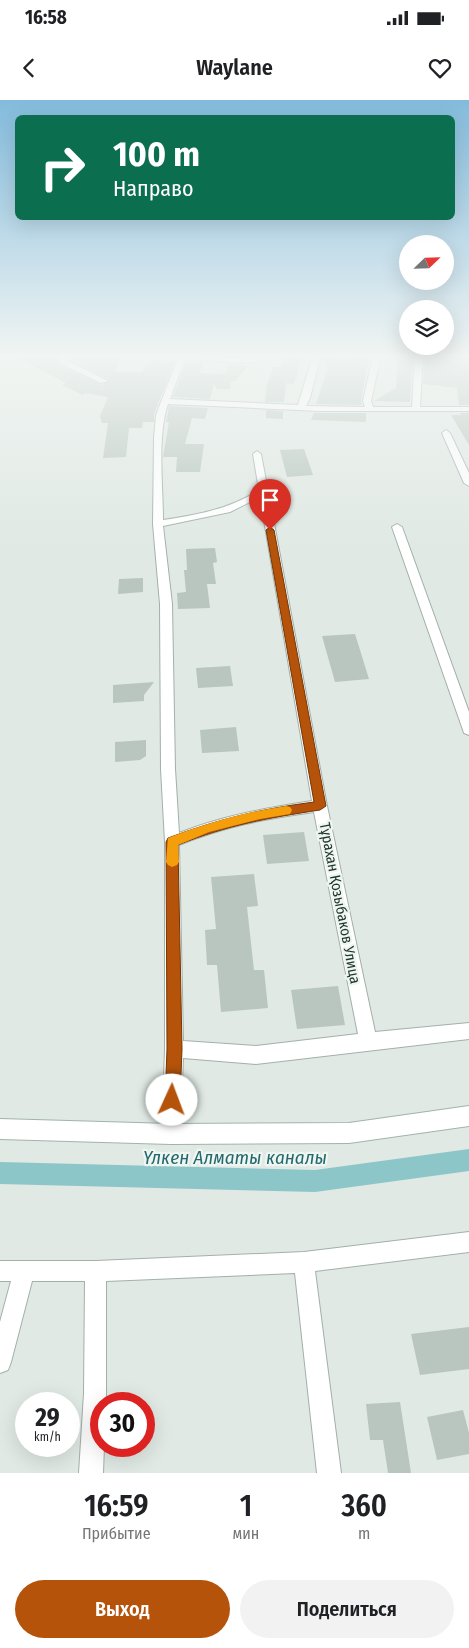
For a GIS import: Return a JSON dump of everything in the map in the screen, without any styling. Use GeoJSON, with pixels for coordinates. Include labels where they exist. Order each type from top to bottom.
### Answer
{"type":"FeatureCollection","features":[{"type":"Feature","properties":{"kind":"main road"},"geometry":{"type":"LineString","coordinates":[[0,1129],[171,1134],[349,1133],[469,1116]]}},
{"type":"Feature","properties":{"kind":"street"},"geometry":{"type":"LineString","coordinates":[[160,419],[158,524],[166,604],[168,769],[172,842],[174,1049],[171,1134]]}},
{"type":"Feature","properties":{"kind":"street"},"geometry":{"type":"LineString","coordinates":[[446,433],[469,483]]}},
{"type":"Feature","properties":{"kind":"street","name":"Тұрахан Қозыбаков Улица"},"geometry":{"type":"LineString","coordinates":[[257,454],[320,806],[368,1041]]}},
{"type":"Feature","properties":{"kind":"street"},"geometry":{"type":"LineString","coordinates":[[158,524],[201,517],[230,509],[247,502],[263,491]]}},
{"type":"Feature","properties":{"kind":"street"},"geometry":{"type":"LineString","coordinates":[[397,527],[469,730]]}},
{"type":"Feature","properties":{"kind":"street"},"geometry":{"type":"LineString","coordinates":[[172,842],[207,828],[260,814],[320,806]]}},
{"type":"Feature","properties":{"kind":"street"},"geometry":{"type":"LineString","coordinates":[[174,1049],[256,1055],[469,1031]]}},
{"type":"Feature","properties":{"kind":"street"},"geometry":{"type":"LineString","coordinates":[[0,1271],[96,1271],[304,1262],[469,1242]]}},
{"type":"Feature","properties":{"kind":"street"},"geometry":{"type":"LineString","coordinates":[[304,1262],[329,1473]]}},
{"type":"Feature","properties":{"kind":"street"},"geometry":{"type":"LineString","coordinates":[[91,1473],[96,1271]]}},
{"type":"Feature","properties":{"kind":"street"},"geometry":{"type":"LineString","coordinates":[[0,1362],[24,1272]]}},
{"type":"Feature","properties":{"kind":"building"},"geometry":{"type":"Polygon","coordinates":[[[101,419],[154,419],[154,422],[143,422],[142,428],[129,428],[126,457],[103,458],[108,423],[102,423],[101,419]]]}},
{"type":"Feature","properties":{"kind":"building"},"geometry":{"type":"Polygon","coordinates":[[[167,419],[192,419],[185,444],[204,444],[200,472],[176,472],[177,457],[163,457],[169,422],[166,422],[167,419]]]}},
{"type":"Feature","properties":{"kind":"building"},"geometry":{"type":"Polygon","coordinates":[[[366,419],[366,422],[311,420],[366,419]]]}},
{"type":"Feature","properties":{"kind":"building"},"geometry":{"type":"Polygon","coordinates":[[[453,419],[469,419],[469,445],[453,419]]]}},
{"type":"Feature","properties":{"kind":"building"},"geometry":{"type":"Polygon","coordinates":[[[304,449],[313,475],[287,477],[280,450],[304,449]]]}},
{"type":"Feature","properties":{"kind":"building"},"geometry":{"type":"Polygon","coordinates":[[[215,548],[217,562],[213,563],[216,584],[207,584],[210,608],[178,609],[177,593],[186,592],[184,570],[187,570],[186,549],[215,548]]]}},
{"type":"Feature","properties":{"kind":"building"},"geometry":{"type":"Polygon","coordinates":[[[143,578],[143,592],[118,594],[119,579],[143,578]]]}},
{"type":"Feature","properties":{"kind":"building"},"geometry":{"type":"Polygon","coordinates":[[[355,634],[369,679],[335,682],[322,636],[355,634]]]}},
{"type":"Feature","properties":{"kind":"building"},"geometry":{"type":"Polygon","coordinates":[[[230,666],[233,686],[198,688],[196,668],[230,666]]]}},
{"type":"Feature","properties":{"kind":"building"},"geometry":{"type":"Polygon","coordinates":[[[154,682],[144,695],[144,701],[113,703],[113,685],[154,682]]]}},
{"type":"Feature","properties":{"kind":"building"},"geometry":{"type":"Polygon","coordinates":[[[236,727],[239,751],[202,753],[200,730],[236,727]]]}},
{"type":"Feature","properties":{"kind":"building"},"geometry":{"type":"Polygon","coordinates":[[[146,740],[146,756],[140,760],[115,762],[115,742],[146,740]]]}},
{"type":"Feature","properties":{"kind":"building"},"geometry":{"type":"Polygon","coordinates":[[[304,832],[309,861],[267,864],[263,835],[304,832]]]}},
{"type":"Feature","properties":{"kind":"building"},"geometry":{"type":"Polygon","coordinates":[[[254,874],[258,906],[247,907],[254,970],[264,970],[268,1008],[221,1012],[217,965],[207,965],[205,930],[216,929],[211,877],[254,874]]]}},
{"type":"Feature","properties":{"kind":"building"},"geometry":{"type":"Polygon","coordinates":[[[338,986],[345,1025],[297,1029],[291,990],[338,986]]]}},
{"type":"Feature","properties":{"kind":"building"},"geometry":{"type":"Polygon","coordinates":[[[469,1327],[469,1369],[420,1375],[411,1334],[469,1327]]]}},
{"type":"Feature","properties":{"kind":"building"},"geometry":{"type":"Polygon","coordinates":[[[400,1402],[411,1473],[388,1473],[383,1440],[370,1440],[366,1404],[400,1402]]]}},
{"type":"Feature","properties":{"kind":"building"},"geometry":{"type":"Polygon","coordinates":[[[463,1410],[469,1433],[469,1454],[437,1460],[427,1417],[463,1410]]]}},
{"type":"Feature","properties":{"kind":"waterway","name":"Үлкен Алматы каналы"},"geometry":{"type":"LineString","coordinates":[[0,1173],[315,1181],[469,1160]]}},
{"type":"Feature","properties":{"kind":"slow traffic"},"geometry":{"type":"LineString","coordinates":[[172,862],[172,842],[207,828],[260,814],[286,810]]}},
{"type":"Feature","properties":{"kind":"route"},"geometry":{"type":"LineString","coordinates":[[172,1100],[174,1049],[172,842],[207,828],[260,814],[320,806],[270,530]]}}]}
